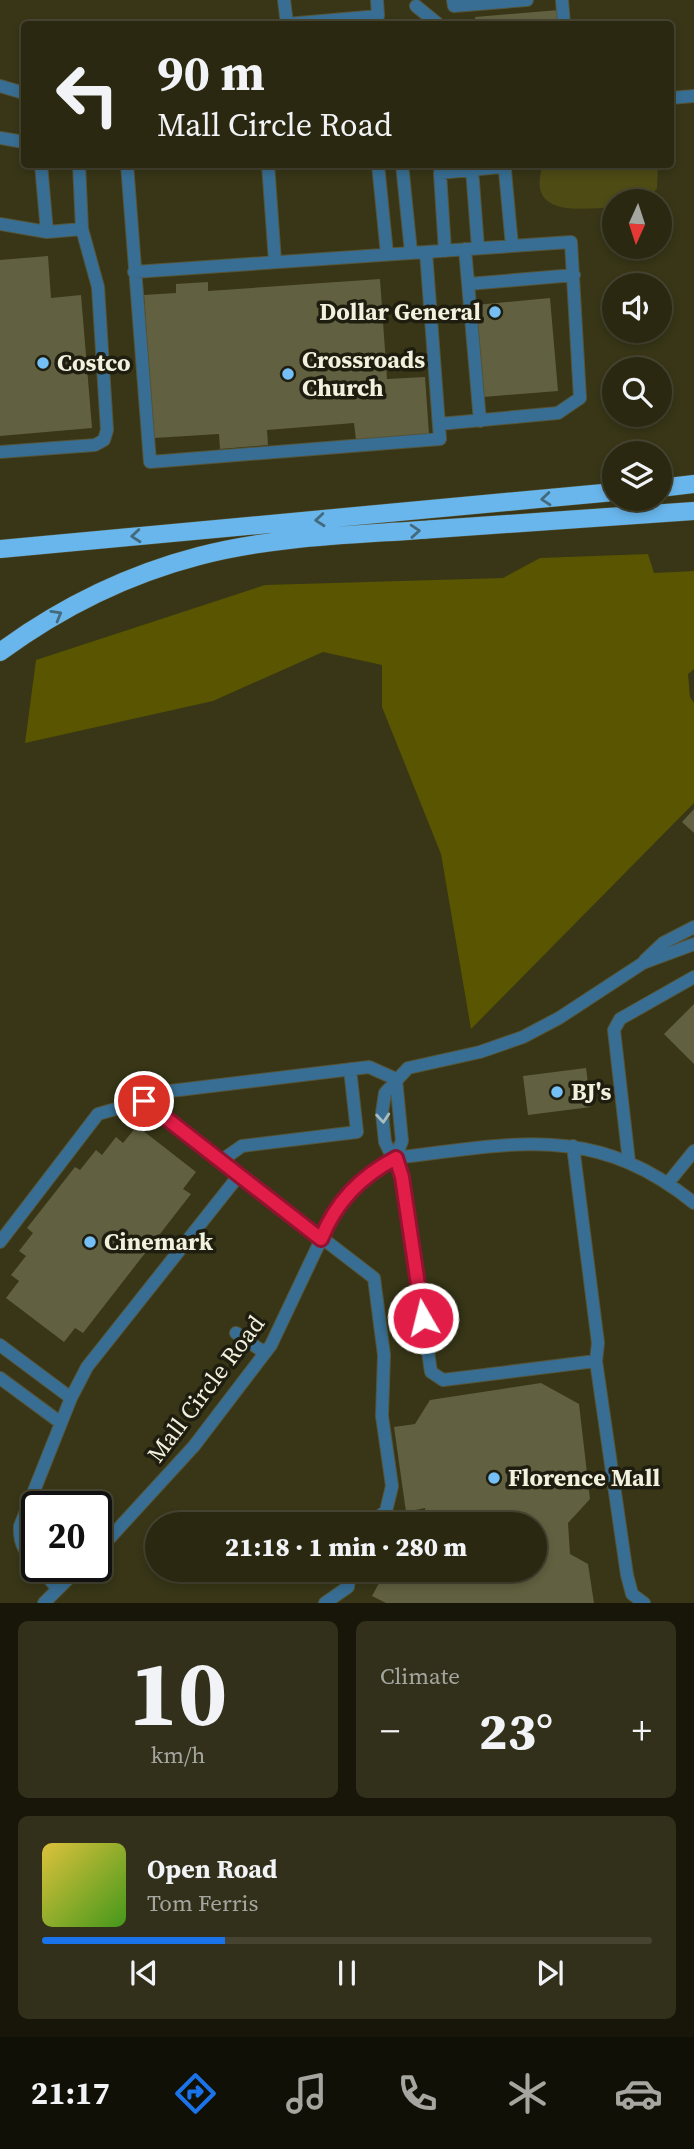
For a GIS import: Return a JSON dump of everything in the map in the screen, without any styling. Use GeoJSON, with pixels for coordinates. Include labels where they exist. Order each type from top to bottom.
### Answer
{"type":"FeatureCollection","features":[{"type":"Feature","properties":{"kind":"highway"},"geometry":{"type":"LineString","coordinates":[[672,487],[694,484]]}},
{"type":"Feature","properties":{"kind":"highway"},"geometry":{"type":"LineString","coordinates":[[2,548],[602,493]]}},
{"type":"Feature","properties":{"kind":"highway"},"geometry":{"type":"LineString","coordinates":[[0,652],[25,634],[91,596],[156,568],[201,555],[259,544],[333,537],[694,511]]}},
{"type":"Feature","properties":{"kind":"street"},"geometry":{"type":"LineString","coordinates":[[284,0],[287,21]]}},
{"type":"Feature","properties":{"kind":"street"},"geometry":{"type":"LineString","coordinates":[[321,21],[378,16],[377,0]]}},
{"type":"Feature","properties":{"kind":"street"},"geometry":{"type":"LineString","coordinates":[[453,0],[454,6],[527,0]]}},
{"type":"Feature","properties":{"kind":"street"},"geometry":{"type":"LineString","coordinates":[[562,0],[565,21]]}},
{"type":"Feature","properties":{"kind":"street"},"geometry":{"type":"LineString","coordinates":[[415,3],[417,21]]}},
{"type":"Feature","properties":{"kind":"street"},"geometry":{"type":"LineString","coordinates":[[415,3],[435,21]]}},
{"type":"Feature","properties":{"kind":"street"},"geometry":{"type":"LineString","coordinates":[[0,86],[21,92]]}},
{"type":"Feature","properties":{"kind":"street"},"geometry":{"type":"LineString","coordinates":[[674,98],[694,96]]}},
{"type":"Feature","properties":{"kind":"street"},"geometry":{"type":"LineString","coordinates":[[0,138],[21,142]]}},
{"type":"Feature","properties":{"kind":"street"},"geometry":{"type":"LineString","coordinates":[[41,168],[47,232]]}},
{"type":"Feature","properties":{"kind":"street"},"geometry":{"type":"LineString","coordinates":[[0,452],[95,445],[104,440],[107,430],[98,287],[82,229],[79,168]]}},
{"type":"Feature","properties":{"kind":"street"},"geometry":{"type":"LineString","coordinates":[[127,168],[150,462],[440,439],[426,252]]}},
{"type":"Feature","properties":{"kind":"street"},"geometry":{"type":"LineString","coordinates":[[268,168],[275,261]]}},
{"type":"Feature","properties":{"kind":"street"},"geometry":{"type":"LineString","coordinates":[[378,168],[387,254]]}},
{"type":"Feature","properties":{"kind":"street"},"geometry":{"type":"LineString","coordinates":[[402,168],[411,252]]}},
{"type":"Feature","properties":{"kind":"street"},"geometry":{"type":"LineString","coordinates":[[444,251],[438,176],[441,172],[486,168]]}},
{"type":"Feature","properties":{"kind":"street"},"geometry":{"type":"LineString","coordinates":[[501,168],[505,171],[512,246]]}},
{"type":"Feature","properties":{"kind":"street"},"geometry":{"type":"LineString","coordinates":[[472,169],[468,284],[480,421]]}},
{"type":"Feature","properties":{"kind":"street"},"geometry":{"type":"LineString","coordinates":[[0,224],[47,232],[82,229]]}},
{"type":"Feature","properties":{"kind":"street"},"geometry":{"type":"LineString","coordinates":[[134,272],[571,242],[580,398],[558,413],[439,424]]}},
{"type":"Feature","properties":{"kind":"street"},"geometry":{"type":"LineString","coordinates":[[468,284],[574,275]]}},
{"type":"Feature","properties":{"kind":"street"},"geometry":{"type":"LineString","coordinates":[[396,1079],[419,1064],[480,1052],[523,1037],[559,1018],[643,963],[663,943],[694,927]]}},
{"type":"Feature","properties":{"kind":"street"},"geometry":{"type":"LineString","coordinates":[[643,963],[694,944]]}},
{"type":"Feature","properties":{"kind":"street"},"geometry":{"type":"LineString","coordinates":[[629,1162],[614,1030],[620,1019],[694,977]]}},
{"type":"Feature","properties":{"kind":"street"},"geometry":{"type":"LineString","coordinates":[[0,1242],[98,1114],[144,1101],[153,1093],[350,1069],[369,1067],[396,1079]]}},
{"type":"Feature","properties":{"kind":"street"},"geometry":{"type":"LineString","coordinates":[[222,1160],[242,1146],[357,1132],[350,1069]]}},
{"type":"Feature","properties":{"kind":"street"},"geometry":{"type":"LineString","coordinates":[[396,1079],[402,1141],[396,1158],[408,1210],[430,1372],[443,1380],[596,1362]]}},
{"type":"Feature","properties":{"kind":"street"},"geometry":{"type":"LineString","coordinates":[[144,1101],[374,1278],[384,1355],[382,1416],[392,1486],[385,1512]]}},
{"type":"Feature","properties":{"kind":"street","name":"Mall Circle Road"},"geometry":{"type":"LineString","coordinates":[[112,1536],[194,1446],[265,1353],[327,1224],[347,1193],[375,1169],[396,1158],[534,1143],[573,1146],[609,1154],[629,1162],[668,1183],[694,1203]]}},
{"type":"Feature","properties":{"kind":"street"},"geometry":{"type":"LineString","coordinates":[[573,1146],[598,1343],[596,1362],[627,1575],[632,1594],[644,1603]]}},
{"type":"Feature","properties":{"kind":"street"},"geometry":{"type":"LineString","coordinates":[[668,1183],[694,1151]]}},
{"type":"Feature","properties":{"kind":"street"},"geometry":{"type":"LineString","coordinates":[[34,1491],[71,1398],[87,1367],[240,1174]]}},
{"type":"Feature","properties":{"kind":"street"},"geometry":{"type":"LineString","coordinates":[[236,1333],[265,1353]]}},
{"type":"Feature","properties":{"kind":"street"},"geometry":{"type":"LineString","coordinates":[[0,1345],[71,1398]]}},
{"type":"Feature","properties":{"kind":"street"},"geometry":{"type":"LineString","coordinates":[[0,1378],[61,1423]]}},
{"type":"Feature","properties":{"kind":"street"},"geometry":{"type":"LineString","coordinates":[[21,1523],[21,1543]]}},
{"type":"Feature","properties":{"kind":"street"},"geometry":{"type":"LineString","coordinates":[[52,1582],[57,1588]]}},
{"type":"Feature","properties":{"kind":"street"},"geometry":{"type":"LineString","coordinates":[[44,1603],[64,1582]]}},
{"type":"Feature","properties":{"kind":"street"},"geometry":{"type":"LineString","coordinates":[[325,1603],[348,1587],[349,1582]]}},
{"type":"Feature","properties":{"kind":"shaded area"},"geometry":{"type":"Polygon","coordinates":[[[542,168],[658,168],[656,189],[602,189],[602,208],[560,207],[549,202],[542,194],[540,182],[542,168]]]}},
{"type":"Feature","properties":{"kind":"shaded area"},"geometry":{"type":"Polygon","coordinates":[[[648,554],[654,573],[694,571],[694,669],[688,674],[690,697],[694,703],[694,803],[471,1029],[441,854],[382,707],[382,665],[323,652],[213,701],[25,743],[36,660],[265,585],[503,578],[540,558],[648,554]]]}},
{"type":"Feature","properties":{"kind":"building"},"geometry":{"type":"Polygon","coordinates":[[[559,10],[560,21],[476,21],[475,17],[559,10]]]}},
{"type":"Feature","properties":{"kind":"building","name":"Costco"},"geometry":{"type":"Polygon","coordinates":[[[48,256],[51,298],[81,295],[92,428],[0,436],[0,260],[48,256]]]}},
{"type":"Feature","properties":{"kind":"building","name":"Crossroads Church"},"geometry":{"type":"Polygon","coordinates":[[[380,279],[387,379],[425,377],[429,434],[356,440],[354,423],[267,430],[268,445],[220,449],[219,434],[154,438],[144,295],[176,293],[176,284],[208,282],[208,291],[380,279]]]}},
{"type":"Feature","properties":{"kind":"building"},"geometry":{"type":"Polygon","coordinates":[[[550,298],[558,391],[483,397],[475,305],[550,298]]]}},
{"type":"Feature","properties":{"kind":"building"},"geometry":{"type":"Polygon","coordinates":[[[694,809],[694,833],[682,822],[694,809]]]}},
{"type":"Feature","properties":{"kind":"building"},"geometry":{"type":"Polygon","coordinates":[[[694,1004],[694,1064],[664,1034],[694,1004]]]}},
{"type":"Feature","properties":{"kind":"building","name":"BJ's"},"geometry":{"type":"Polygon","coordinates":[[[586,1068],[591,1107],[528,1115],[523,1076],[586,1068]]]}},
{"type":"Feature","properties":{"kind":"building","name":"Cinemark"},"geometry":{"type":"Polygon","coordinates":[[[137,1126],[196,1172],[183,1189],[191,1194],[83,1333],[75,1328],[64,1342],[6,1298],[19,1281],[11,1275],[26,1256],[19,1251],[33,1233],[27,1228],[75,1167],[80,1170],[96,1150],[102,1155],[116,1137],[123,1143],[137,1126]]]}},
{"type":"Feature","properties":{"kind":"building","name":"Florence Mall"},"geometry":{"type":"Polygon","coordinates":[[[541,1383],[579,1404],[590,1499],[568,1523],[570,1554],[588,1564],[594,1603],[386,1603],[372,1596],[380,1582],[547,1582],[547,1512],[425,1512],[425,1508],[406,1512],[394,1427],[415,1424],[430,1400],[541,1383]]]}},
{"type":"Feature","properties":{"kind":"place","name":"Dollar General"},"geometry":{"type":"Point","coordinates":[495,312]}},
{"type":"Feature","properties":{"kind":"place","name":"Costco"},"geometry":{"type":"Point","coordinates":[43,363]}},
{"type":"Feature","properties":{"kind":"place","name":"Crossroads Church"},"geometry":{"type":"Point","coordinates":[288,374]}},
{"type":"Feature","properties":{"kind":"place","name":"BJ's"},"geometry":{"type":"Point","coordinates":[557,1092]}},
{"type":"Feature","properties":{"kind":"place","name":"Cinemark"},"geometry":{"type":"Point","coordinates":[90,1242]}},
{"type":"Feature","properties":{"kind":"place","name":"Florence Mall"},"geometry":{"type":"Point","coordinates":[494,1478]}},
{"type":"Feature","properties":{"kind":"route"},"geometry":{"type":"LineString","coordinates":[[144,1101],[321,1239],[327,1224],[347,1193],[375,1169],[396,1158],[408,1210],[423,1318]]}}]}
